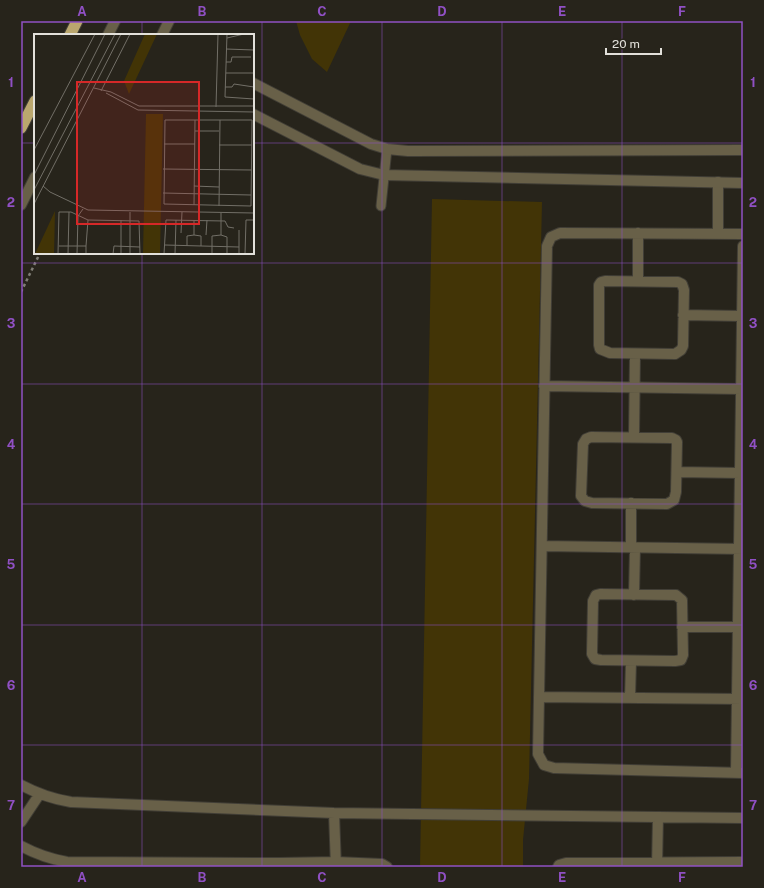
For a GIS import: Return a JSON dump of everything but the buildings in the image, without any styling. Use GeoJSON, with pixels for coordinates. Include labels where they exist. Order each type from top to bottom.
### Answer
{"type":"FeatureCollection","features":[{"type":"Feature","properties":{"kind":"highway"},"geometry":{"type":"LineString","coordinates":[[70,34],[77,21]]}},
{"type":"Feature","properties":{"kind":"highway"},"geometry":{"type":"LineString","coordinates":[[21,128],[34,103]]}},
{"type":"Feature","properties":{"kind":"street"},"geometry":{"type":"LineString","coordinates":[[108,34],[115,21]]}},
{"type":"Feature","properties":{"kind":"street"},"geometry":{"type":"LineString","coordinates":[[162,34],[169,21]]}},
{"type":"Feature","properties":{"kind":"street"},"geometry":{"type":"LineString","coordinates":[[254,84],[353,135],[387,149],[408,151],[743,150]]}},
{"type":"Feature","properties":{"kind":"street"},"geometry":{"type":"LineString","coordinates":[[254,115],[360,169],[384,175],[743,183]]}},
{"type":"Feature","properties":{"kind":"street"},"geometry":{"type":"LineString","coordinates":[[21,204],[34,179]]}},
{"type":"Feature","properties":{"kind":"street"},"geometry":{"type":"LineString","coordinates":[[718,182],[718,234]]}},
{"type":"Feature","properties":{"kind":"street"},"geometry":{"type":"LineString","coordinates":[[743,234],[560,233],[551,237],[546,246],[538,754],[544,765],[554,768],[739,773],[740,652],[738,627],[741,549],[740,473],[743,246]]}},
{"type":"Feature","properties":{"kind":"street"},"geometry":{"type":"LineString","coordinates":[[638,233],[638,281]]}},
{"type":"Feature","properties":{"kind":"street"},"geometry":{"type":"LineString","coordinates":[[605,281],[638,281],[678,282],[682,284],[684,290],[683,346],[678,353],[610,353],[600,349],[599,285],[601,282],[605,281]]}},
{"type":"Feature","properties":{"kind":"street"},"geometry":{"type":"LineString","coordinates":[[683,315],[742,310]]}},
{"type":"Feature","properties":{"kind":"street"},"geometry":{"type":"LineString","coordinates":[[634,437],[635,354]]}},
{"type":"Feature","properties":{"kind":"street"},"geometry":{"type":"LineString","coordinates":[[544,386],[741,389]]}},
{"type":"Feature","properties":{"kind":"street"},"geometry":{"type":"LineString","coordinates":[[591,437],[634,437],[672,438],[676,440],[677,472],[674,500],[667,504],[592,503],[585,501],[581,496],[583,444],[586,439],[591,437]]}},
{"type":"Feature","properties":{"kind":"street"},"geometry":{"type":"LineString","coordinates":[[677,472],[740,473]]}},
{"type":"Feature","properties":{"kind":"street"},"geometry":{"type":"LineString","coordinates":[[631,504],[634,595]]}},
{"type":"Feature","properties":{"kind":"street"},"geometry":{"type":"LineString","coordinates":[[542,546],[741,549]]}},
{"type":"Feature","properties":{"kind":"street"},"geometry":{"type":"LineString","coordinates":[[596,595],[634,595],[676,595],[680,597],[682,600],[683,655],[681,660],[631,661],[594,659],[592,654],[593,601],[596,595]]}},
{"type":"Feature","properties":{"kind":"street"},"geometry":{"type":"LineString","coordinates":[[682,627],[738,627]]}},
{"type":"Feature","properties":{"kind":"street"},"geometry":{"type":"LineString","coordinates":[[630,698],[631,661]]}},
{"type":"Feature","properties":{"kind":"street"},"geometry":{"type":"LineString","coordinates":[[539,697],[740,699]]}},
{"type":"Feature","properties":{"kind":"street"},"geometry":{"type":"LineString","coordinates":[[21,786],[39,795],[72,802],[334,813],[743,818]]}},
{"type":"Feature","properties":{"kind":"street"},"geometry":{"type":"LineString","coordinates":[[21,822],[39,795]]}},
{"type":"Feature","properties":{"kind":"street"},"geometry":{"type":"LineString","coordinates":[[334,813],[336,865]]}},
{"type":"Feature","properties":{"kind":"street"},"geometry":{"type":"LineString","coordinates":[[657,865],[658,817]]}},
{"type":"Feature","properties":{"kind":"street"},"geometry":{"type":"LineString","coordinates":[[21,846],[34,853],[67,864],[382,864],[388,867]]}},
{"type":"Feature","properties":{"kind":"street"},"geometry":{"type":"LineString","coordinates":[[558,867],[559,865],[566,863],[591,865],[738,864]]}},
{"type":"Feature","properties":{"kind":"lane"},"geometry":{"type":"LineString","coordinates":[[381,206],[387,149]]}},
{"type":"Feature","properties":{"kind":"path"},"geometry":{"type":"LineString","coordinates":[[21,292],[40,254]]}},
{"type":"Feature","properties":{"kind":"shaded area"},"geometry":{"type":"Polygon","coordinates":[[[296,21],[351,21],[327,72],[312,59],[300,35],[296,21]]]}},
{"type":"Feature","properties":{"kind":"shaded area"},"geometry":{"type":"Polygon","coordinates":[[[432,199],[542,202],[529,779],[523,840],[523,867],[420,867],[432,199]]]}}]}
